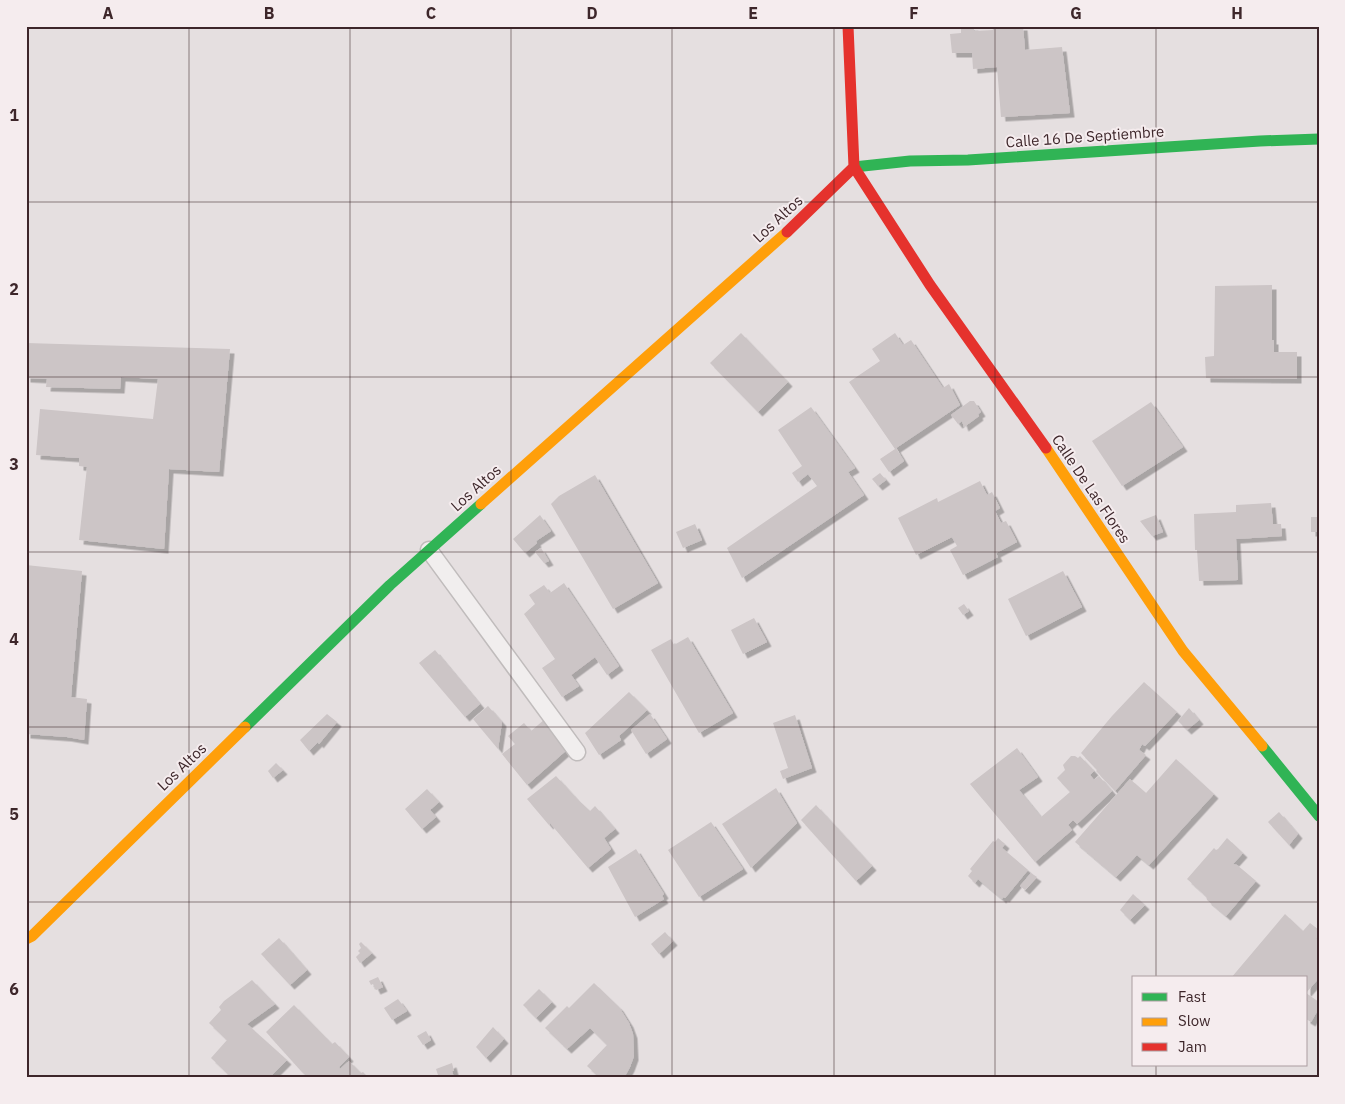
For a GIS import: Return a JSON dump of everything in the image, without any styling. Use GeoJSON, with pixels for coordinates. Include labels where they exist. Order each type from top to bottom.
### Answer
{"type":"FeatureCollection","features":[{"type":"Feature","properties":{"kind":"street"},"geometry":{"type":"LineString","coordinates":[[848,26],[854,167]]}},
{"type":"Feature","properties":{"kind":"street","name":"Calle 16 De Septiembre"},"geometry":{"type":"LineString","coordinates":[[854,167],[910,161],[968,160],[1241,142],[1319,139]]}},
{"type":"Feature","properties":{"kind":"street","name":"Los Altos"},"geometry":{"type":"LineString","coordinates":[[26,939],[32,936],[390,585],[795,225],[854,167]]}},
{"type":"Feature","properties":{"kind":"street","name":"Calle De Las Flores"},"geometry":{"type":"LineString","coordinates":[[854,167],[930,285],[1034,430],[1183,651],[1319,816]]}},
{"type":"Feature","properties":{"kind":"lane"},"geometry":{"type":"LineString","coordinates":[[429,550],[577,752]]}},
{"type":"Feature","properties":{"kind":"building"},"geometry":{"type":"Polygon","coordinates":[[[961,26],[974,26],[974,31],[993,30],[992,26],[1023,26],[1025,50],[1062,47],[1070,113],[1001,117],[997,67],[973,69],[972,53],[952,53],[950,34],[961,33],[961,26]]]}},
{"type":"Feature","properties":{"kind":"building"},"geometry":{"type":"Polygon","coordinates":[[[1272,285],[1272,340],[1274,340],[1274,352],[1297,352],[1297,379],[1206,378],[1205,357],[1214,356],[1215,286],[1272,285]]]}},
{"type":"Feature","properties":{"kind":"building"},"geometry":{"type":"Polygon","coordinates":[[[741,333],[788,382],[758,412],[710,363],[741,333]]]}},
{"type":"Feature","properties":{"kind":"building"},"geometry":{"type":"Polygon","coordinates":[[[895,333],[903,345],[911,340],[943,388],[949,384],[960,405],[896,448],[904,461],[889,472],[880,459],[895,449],[849,382],[880,361],[872,349],[895,333]]]}},
{"type":"Feature","properties":{"kind":"building"},"geometry":{"type":"Polygon","coordinates":[[[26,343],[230,349],[219,472],[169,469],[164,549],[79,540],[87,467],[79,466],[79,458],[36,455],[40,409],[153,419],[158,379],[121,377],[120,389],[46,387],[47,379],[26,378],[26,343]]]}},
{"type":"Feature","properties":{"kind":"building"},"geometry":{"type":"Polygon","coordinates":[[[970,401],[974,401],[981,412],[978,414],[979,416],[964,427],[962,421],[958,424],[951,415],[970,401]]]}},
{"type":"Feature","properties":{"kind":"building"},"geometry":{"type":"Polygon","coordinates":[[[1151,402],[1183,447],[1122,486],[1092,441],[1151,402]]]}},
{"type":"Feature","properties":{"kind":"building"},"geometry":{"type":"Polygon","coordinates":[[[811,407],[855,468],[848,472],[864,495],[742,578],[727,548],[817,486],[808,474],[798,482],[792,473],[802,466],[778,430],[811,407]]]}},
{"type":"Feature","properties":{"kind":"building"},"geometry":{"type":"Polygon","coordinates":[[[880,473],[886,480],[878,486],[872,479],[880,473]]]}},
{"type":"Feature","properties":{"kind":"building"},"geometry":{"type":"Polygon","coordinates":[[[595,475],[658,583],[613,609],[551,504],[559,496],[595,475]]]}},
{"type":"Feature","properties":{"kind":"building"},"geometry":{"type":"Polygon","coordinates":[[[980,481],[987,495],[992,492],[1000,508],[995,511],[1001,523],[1006,521],[1017,542],[996,553],[998,557],[963,575],[950,550],[957,546],[952,537],[916,555],[898,518],[937,498],[938,502],[980,481]]]}},
{"type":"Feature","properties":{"kind":"building"},"geometry":{"type":"Polygon","coordinates":[[[1271,503],[1273,524],[1281,524],[1282,536],[1236,539],[1238,580],[1199,581],[1197,550],[1195,550],[1194,514],[1236,512],[1236,505],[1271,503]]]}},
{"type":"Feature","properties":{"kind":"building"},"geometry":{"type":"Polygon","coordinates":[[[540,515],[551,531],[536,541],[537,543],[525,553],[513,539],[540,515]]]}},
{"type":"Feature","properties":{"kind":"building"},"geometry":{"type":"Polygon","coordinates":[[[1156,515],[1163,532],[1152,536],[1140,521],[1156,515]]]}},
{"type":"Feature","properties":{"kind":"building"},"geometry":{"type":"Polygon","coordinates":[[[1311,517],[1319,517],[1319,532],[1311,532],[1311,517]]]}},
{"type":"Feature","properties":{"kind":"building"},"geometry":{"type":"Polygon","coordinates":[[[695,524],[702,540],[683,548],[676,532],[695,524]]]}},
{"type":"Feature","properties":{"kind":"building"},"geometry":{"type":"Polygon","coordinates":[[[541,548],[549,561],[544,563],[535,552],[541,548]]]}},
{"type":"Feature","properties":{"kind":"building"},"geometry":{"type":"Polygon","coordinates":[[[26,565],[82,571],[71,697],[87,699],[84,740],[26,734],[26,565]]]}},
{"type":"Feature","properties":{"kind":"building"},"geometry":{"type":"Polygon","coordinates":[[[1063,571],[1082,607],[1026,636],[1008,599],[1063,571]]]}},
{"type":"Feature","properties":{"kind":"building"},"geometry":{"type":"Polygon","coordinates":[[[564,583],[619,666],[607,675],[595,657],[571,675],[579,686],[562,697],[542,668],[555,659],[524,614],[535,604],[529,595],[544,585],[550,593],[564,583]]]}},
{"type":"Feature","properties":{"kind":"building"},"geometry":{"type":"Polygon","coordinates":[[[964,604],[969,611],[963,615],[958,608],[964,604]]]}},
{"type":"Feature","properties":{"kind":"building"},"geometry":{"type":"Polygon","coordinates":[[[754,618],[767,642],[743,654],[731,630],[754,618]]]}},
{"type":"Feature","properties":{"kind":"building"},"geometry":{"type":"Polygon","coordinates":[[[688,637],[733,713],[699,733],[651,650],[671,639],[674,645],[688,637]]]}},
{"type":"Feature","properties":{"kind":"building"},"geometry":{"type":"Polygon","coordinates":[[[435,650],[480,704],[465,717],[419,663],[435,650]]]}},
{"type":"Feature","properties":{"kind":"building"},"geometry":{"type":"Polygon","coordinates":[[[1144,682],[1177,712],[1145,746],[1142,744],[1139,750],[1146,755],[1115,791],[1081,753],[1144,682]]]}},
{"type":"Feature","properties":{"kind":"building"},"geometry":{"type":"Polygon","coordinates":[[[629,692],[647,710],[619,736],[621,740],[599,755],[585,733],[629,692]]]}},
{"type":"Feature","properties":{"kind":"building"},"geometry":{"type":"Polygon","coordinates":[[[488,706],[502,722],[498,749],[473,719],[488,706]]]}},
{"type":"Feature","properties":{"kind":"building"},"geometry":{"type":"Polygon","coordinates":[[[1189,708],[1199,720],[1187,730],[1178,721],[1189,708]]]}},
{"type":"Feature","properties":{"kind":"building"},"geometry":{"type":"Polygon","coordinates":[[[327,714],[337,722],[319,744],[318,742],[309,751],[300,740],[327,714]]]}},
{"type":"Feature","properties":{"kind":"building"},"geometry":{"type":"Polygon","coordinates":[[[650,714],[667,739],[646,754],[631,730],[650,714]]]}},
{"type":"Feature","properties":{"kind":"building"},"geometry":{"type":"Polygon","coordinates":[[[795,715],[812,768],[783,779],[780,771],[788,768],[773,723],[795,715]]]}},
{"type":"Feature","properties":{"kind":"building"},"geometry":{"type":"Polygon","coordinates":[[[545,719],[569,748],[527,785],[502,754],[515,744],[508,736],[524,723],[531,731],[545,719]]]}},
{"type":"Feature","properties":{"kind":"building"},"geometry":{"type":"Polygon","coordinates":[[[1017,748],[1038,777],[1019,790],[1041,817],[1070,792],[1057,778],[1065,770],[1063,765],[1071,756],[1078,758],[1080,756],[1094,771],[1090,775],[1094,780],[1099,776],[1112,791],[1077,824],[1073,820],[1068,825],[1072,830],[1035,862],[970,784],[1017,748]]]}},
{"type":"Feature","properties":{"kind":"building"},"geometry":{"type":"Polygon","coordinates":[[[1176,759],[1214,794],[1149,865],[1137,855],[1116,877],[1075,842],[1130,779],[1146,793],[1176,759]]]}},
{"type":"Feature","properties":{"kind":"building"},"geometry":{"type":"Polygon","coordinates":[[[276,763],[283,770],[273,778],[268,771],[276,763]]]}},
{"type":"Feature","properties":{"kind":"building"},"geometry":{"type":"Polygon","coordinates":[[[556,776],[590,811],[595,806],[615,829],[604,838],[611,849],[588,868],[527,799],[556,776]]]}},
{"type":"Feature","properties":{"kind":"building"},"geometry":{"type":"Polygon","coordinates":[[[776,788],[797,823],[751,868],[722,824],[776,788]]]}},
{"type":"Feature","properties":{"kind":"building"},"geometry":{"type":"Polygon","coordinates":[[[427,789],[439,802],[430,810],[436,817],[422,829],[405,809],[427,789]]]}},
{"type":"Feature","properties":{"kind":"building"},"geometry":{"type":"Polygon","coordinates":[[[816,805],[872,866],[856,881],[801,820],[816,805]]]}},
{"type":"Feature","properties":{"kind":"building"},"geometry":{"type":"Polygon","coordinates":[[[1279,812],[1298,834],[1289,845],[1268,822],[1279,812]]]}},
{"type":"Feature","properties":{"kind":"building"},"geometry":{"type":"Polygon","coordinates":[[[711,822],[743,869],[699,897],[668,850],[711,822]]]}},
{"type":"Feature","properties":{"kind":"building"},"geometry":{"type":"Polygon","coordinates":[[[998,838],[1005,844],[1002,848],[1028,870],[1005,898],[1003,897],[1002,899],[978,879],[975,883],[968,876],[972,871],[970,869],[993,841],[995,842],[998,838]]]}},
{"type":"Feature","properties":{"kind":"building"},"geometry":{"type":"Polygon","coordinates":[[[1227,838],[1243,853],[1233,864],[1237,865],[1256,881],[1226,916],[1187,879],[1214,848],[1218,849],[1227,838]]]}},
{"type":"Feature","properties":{"kind":"building"},"geometry":{"type":"Polygon","coordinates":[[[636,849],[664,894],[662,896],[664,899],[635,917],[608,867],[636,849]]]}},
{"type":"Feature","properties":{"kind":"building"},"geometry":{"type":"Polygon","coordinates":[[[1031,873],[1037,877],[1025,890],[1020,886],[1031,873]]]}},
{"type":"Feature","properties":{"kind":"building"},"geometry":{"type":"Polygon","coordinates":[[[1133,894],[1145,905],[1130,920],[1120,910],[1133,894]]]}},
{"type":"Feature","properties":{"kind":"building"},"geometry":{"type":"Polygon","coordinates":[[[1285,914],[1303,931],[1310,923],[1319,930],[1316,939],[1319,941],[1319,978],[1308,991],[1308,976],[1233,976],[1285,914]]]}},
{"type":"Feature","properties":{"kind":"building"},"geometry":{"type":"Polygon","coordinates":[[[665,932],[673,941],[659,954],[651,944],[665,932]]]}},
{"type":"Feature","properties":{"kind":"building"},"geometry":{"type":"Polygon","coordinates":[[[279,938],[307,970],[290,985],[261,954],[279,938]]]}},
{"type":"Feature","properties":{"kind":"building"},"geometry":{"type":"Polygon","coordinates":[[[361,942],[372,953],[360,963],[356,957],[360,953],[358,951],[361,948],[359,944],[361,942]]]}},
{"type":"Feature","properties":{"kind":"building"},"geometry":{"type":"Polygon","coordinates":[[[378,977],[383,987],[376,990],[369,981],[378,977]]]}},
{"type":"Feature","properties":{"kind":"building"},"geometry":{"type":"Polygon","coordinates":[[[252,980],[275,1004],[247,1024],[287,1060],[269,1078],[226,1078],[229,1075],[211,1058],[227,1040],[209,1023],[221,1010],[219,1007],[224,1001],[252,980]]]}},
{"type":"Feature","properties":{"kind":"building"},"geometry":{"type":"Polygon","coordinates":[[[594,983],[619,1007],[629,1023],[633,1034],[634,1056],[624,1078],[600,1078],[587,1066],[607,1045],[590,1028],[567,1049],[545,1028],[567,1006],[569,1008],[594,983]]]}},
{"type":"Feature","properties":{"kind":"building"},"geometry":{"type":"Polygon","coordinates":[[[539,989],[552,1002],[536,1018],[523,1005],[539,989]]]}},
{"type":"Feature","properties":{"kind":"building"},"geometry":{"type":"Polygon","coordinates":[[[1308,994],[1319,1002],[1319,1008],[1311,1022],[1308,1020],[1308,994]]]}},
{"type":"Feature","properties":{"kind":"building"},"geometry":{"type":"Polygon","coordinates":[[[398,999],[407,1011],[392,1020],[384,1008],[398,999]]]}},
{"type":"Feature","properties":{"kind":"building"},"geometry":{"type":"Polygon","coordinates":[[[294,1005],[332,1044],[335,1042],[349,1057],[339,1067],[340,1069],[349,1061],[369,1078],[309,1078],[302,1072],[266,1032],[294,1005]]]}},
{"type":"Feature","properties":{"kind":"building"},"geometry":{"type":"Polygon","coordinates":[[[493,1027],[504,1039],[486,1058],[476,1047],[493,1027]]]}},
{"type":"Feature","properties":{"kind":"building"},"geometry":{"type":"Polygon","coordinates":[[[426,1031],[431,1040],[423,1045],[417,1036],[426,1031]]]}},
{"type":"Feature","properties":{"kind":"building"},"geometry":{"type":"Polygon","coordinates":[[[452,1063],[454,1078],[439,1078],[436,1069],[452,1063]]]}},
{"type":"Feature","properties":{"kind":"traffic: fast"},"geometry":{"type":"LineString","coordinates":[[854,167],[910,161],[968,160],[1260,141],[1319,139]]}},
{"type":"Feature","properties":{"kind":"traffic: fast"},"geometry":{"type":"LineString","coordinates":[[245,727],[390,585],[481,504]]}},
{"type":"Feature","properties":{"kind":"traffic: fast"},"geometry":{"type":"LineString","coordinates":[[1262,746],[1319,816]]}},
{"type":"Feature","properties":{"kind":"traffic: slow"},"geometry":{"type":"LineString","coordinates":[[481,504],[787,232]]}},
{"type":"Feature","properties":{"kind":"traffic: slow"},"geometry":{"type":"LineString","coordinates":[[1046,448],[1183,651],[1262,746]]}},
{"type":"Feature","properties":{"kind":"traffic: slow"},"geometry":{"type":"LineString","coordinates":[[26,939],[32,936],[245,727]]}},
{"type":"Feature","properties":{"kind":"traffic: jam"},"geometry":{"type":"LineString","coordinates":[[787,232],[854,167],[848,26]]}},
{"type":"Feature","properties":{"kind":"traffic: jam"},"geometry":{"type":"LineString","coordinates":[[854,167],[930,285],[1046,448]]}}]}
